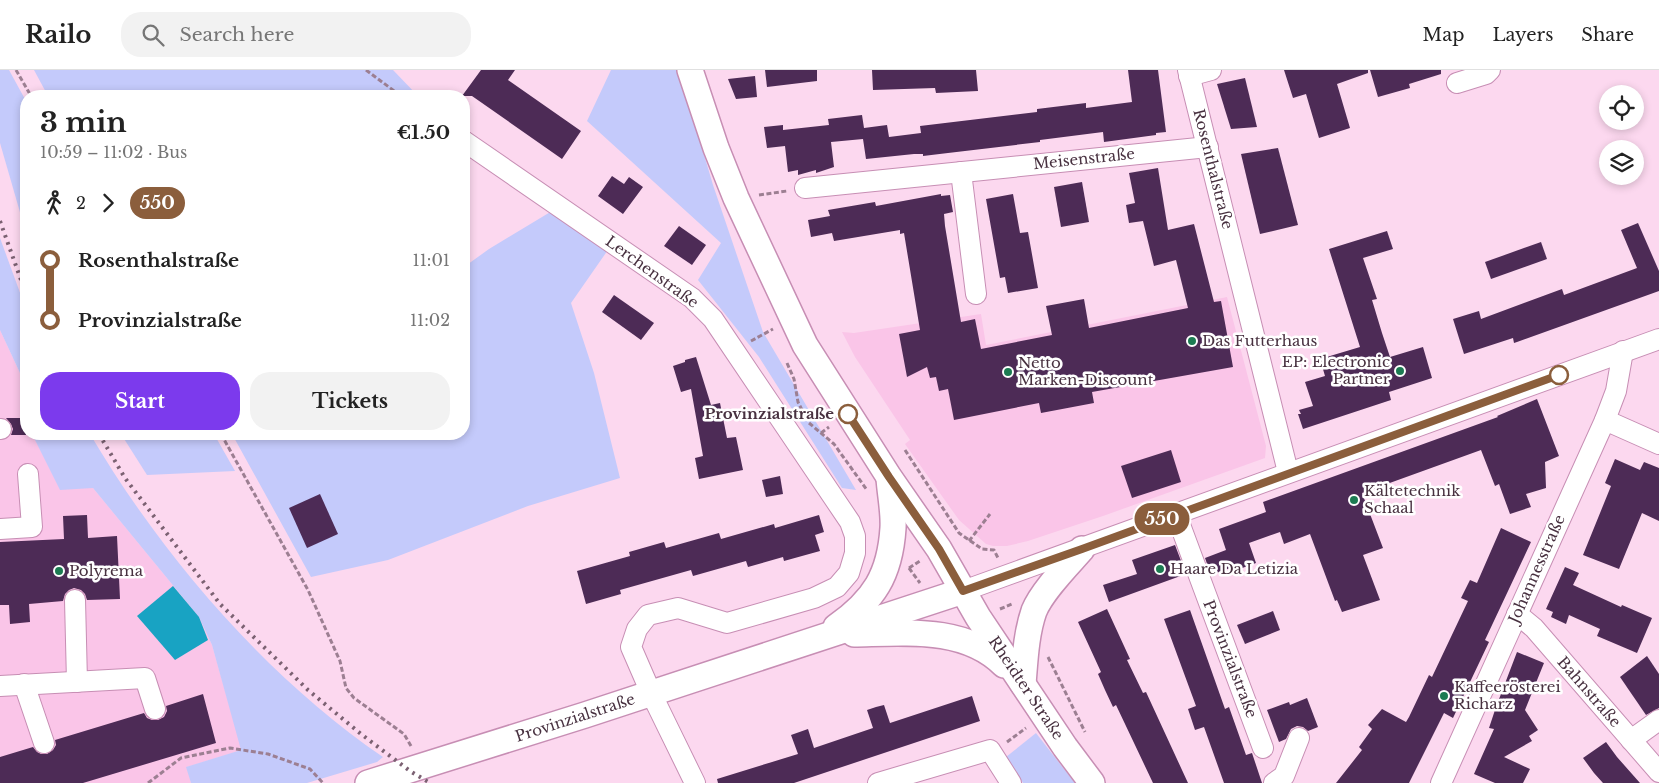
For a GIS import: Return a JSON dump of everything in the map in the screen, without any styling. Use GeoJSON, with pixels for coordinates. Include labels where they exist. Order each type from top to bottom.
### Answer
{"type":"FeatureCollection","features":[{"type":"Feature","properties":{"kind":"main road","name":"Rheidter Straße"},"geometry":{"type":"LineString","coordinates":[[690,70],[716,148],[736,198],[805,345],[889,477],[939,549],[978,617],[1065,747],[1092,783]]}},
{"type":"Feature","properties":{"kind":"main road"},"geometry":{"type":"LineString","coordinates":[[826,635],[856,613],[875,589],[888,565],[893,526],[889,477]]}},
{"type":"Feature","properties":{"kind":"main road"},"geometry":{"type":"LineString","coordinates":[[1023,684],[1026,647],[1035,610],[1050,586],[1082,549]]}},
{"type":"Feature","properties":{"kind":"main road","name":"Provinzialstraße"},"geometry":{"type":"LineString","coordinates":[[369,783],[963,591]]}},
{"type":"Feature","properties":{"kind":"main road"},"geometry":{"type":"LineString","coordinates":[[826,635],[906,633],[950,636],[972,644],[995,657],[1023,684]]}},
{"type":"Feature","properties":{"kind":"street"},"geometry":{"type":"LineString","coordinates":[[1189,73],[1211,70]]}},
{"type":"Feature","properties":{"kind":"street"},"geometry":{"type":"LineString","coordinates":[[1457,84],[1486,74],[1490,70]]}},
{"type":"Feature","properties":{"kind":"street","name":"Rosenthalstraße"},"geometry":{"type":"LineString","coordinates":[[1189,73],[1288,472]]}},
{"type":"Feature","properties":{"kind":"street","name":"Lerchenstraße"},"geometry":{"type":"LineString","coordinates":[[470,145],[692,298],[714,319],[850,522],[855,536],[855,553],[849,573],[837,587],[814,598],[727,624],[678,608],[648,615],[637,629],[631,647],[651,693]]}},
{"type":"Feature","properties":{"kind":"street","name":"Meisenstraße"},"geometry":{"type":"LineString","coordinates":[[805,188],[1208,147]]}},
{"type":"Feature","properties":{"kind":"street"},"geometry":{"type":"LineString","coordinates":[[960,172],[976,294]]}},
{"type":"Feature","properties":{"kind":"street","name":"Provinzialstraße"},"geometry":{"type":"LineString","coordinates":[[963,591],[1659,339]]}},
{"type":"Feature","properties":{"kind":"street","name":"Johannesstraße"},"geometry":{"type":"LineString","coordinates":[[1441,783],[1605,420],[1616,391],[1624,352]]}},
{"type":"Feature","properties":{"kind":"street"},"geometry":{"type":"LineString","coordinates":[[1605,420],[1659,444]]}},
{"type":"Feature","properties":{"kind":"street"},"geometry":{"type":"LineString","coordinates":[[0,529],[32,527],[28,474]]}},
{"type":"Feature","properties":{"kind":"street","name":"Provinzialstraße"},"geometry":{"type":"LineString","coordinates":[[1176,514],[1263,748]]}},
{"type":"Feature","properties":{"kind":"street"},"geometry":{"type":"LineString","coordinates":[[75,600],[77,682]]}},
{"type":"Feature","properties":{"kind":"street","name":"Bahnstraße"},"geometry":{"type":"LineString","coordinates":[[1517,614],[1534,628],[1659,772]]}},
{"type":"Feature","properties":{"kind":"street"},"geometry":{"type":"LineString","coordinates":[[0,686],[145,678],[155,709]]}},
{"type":"Feature","properties":{"kind":"street"},"geometry":{"type":"LineString","coordinates":[[24,684],[44,743]]}},
{"type":"Feature","properties":{"kind":"street"},"geometry":{"type":"LineString","coordinates":[[651,693],[695,783]]}},
{"type":"Feature","properties":{"kind":"street"},"geometry":{"type":"LineString","coordinates":[[1635,745],[1659,720]]}},
{"type":"Feature","properties":{"kind":"street"},"geometry":{"type":"LineString","coordinates":[[1635,745],[1659,735]]}},
{"type":"Feature","properties":{"kind":"street"},"geometry":{"type":"LineString","coordinates":[[1274,783],[1284,776],[1299,738]]}},
{"type":"Feature","properties":{"kind":"street"},"geometry":{"type":"LineString","coordinates":[[878,783],[990,750],[1011,783]]}},
{"type":"Feature","properties":{"kind":"path"},"geometry":{"type":"LineString","coordinates":[[16,70],[28,90]]}},
{"type":"Feature","properties":{"kind":"path"},"geometry":{"type":"LineString","coordinates":[[366,70],[393,90]]}},
{"type":"Feature","properties":{"kind":"path"},"geometry":{"type":"LineString","coordinates":[[736,198],[805,188]]}},
{"type":"Feature","properties":{"kind":"path"},"geometry":{"type":"LineString","coordinates":[[735,350],[773,329]]}},
{"type":"Feature","properties":{"kind":"path"},"geometry":{"type":"LineString","coordinates":[[794,379],[798,382]]}},
{"type":"Feature","properties":{"kind":"path"},"geometry":{"type":"LineString","coordinates":[[821,433],[829,426]]}},
{"type":"Feature","properties":{"kind":"path"},"geometry":{"type":"LineString","coordinates":[[224,440],[308,590],[340,661],[346,688],[354,698],[404,734],[411,746],[418,768]]}},
{"type":"Feature","properties":{"kind":"path"},"geometry":{"type":"LineString","coordinates":[[905,450],[960,533],[982,549],[994,550]]}},
{"type":"Feature","properties":{"kind":"path"},"geometry":{"type":"LineString","coordinates":[[969,541],[990,514]]}},
{"type":"Feature","properties":{"kind":"path"},"geometry":{"type":"LineString","coordinates":[[1045,650],[1088,736]]}},
{"type":"Feature","properties":{"kind":"path"},"geometry":{"type":"LineString","coordinates":[[990,750],[1030,726]]}},
{"type":"Feature","properties":{"kind":"path"},"geometry":{"type":"LineString","coordinates":[[148,783],[181,758],[230,748],[268,754],[310,769],[323,783]]}},
{"type":"Feature","properties":{"kind":"shaded area"},"geometry":{"type":"Polygon","coordinates":[[[0,70],[9,70],[20,90],[20,212],[0,143],[0,70]]]}},
{"type":"Feature","properties":{"kind":"shaded area"},"geometry":{"type":"Polygon","coordinates":[[[34,70],[393,70],[412,90],[45,90],[34,70]]]}},
{"type":"Feature","properties":{"kind":"shaded area"},"geometry":{"type":"Polygon","coordinates":[[[611,70],[679,70],[713,185],[763,332],[856,490],[842,488],[759,357],[698,280],[721,243],[587,121],[611,70]]]}},
{"type":"Feature","properties":{"kind":"shaded area"},"geometry":{"type":"Polygon","coordinates":[[[552,211],[610,247],[571,303],[594,373],[620,478],[528,506],[388,560],[311,577],[235,440],[470,440],[470,263],[552,211]]]}},
{"type":"Feature","properties":{"kind":"shaded area"},"geometry":{"type":"Polygon","coordinates":[[[0,238],[20,293],[20,373],[0,330],[0,238]]]}},
{"type":"Feature","properties":{"kind":"shaded area"},"geometry":{"type":"Polygon","coordinates":[[[1227,297],[1266,446],[1265,458],[1103,516],[1007,546],[986,544],[959,520],[905,444],[910,440],[855,357],[842,332],[854,333],[981,314],[986,345],[1227,297]]]}},
{"type":"Feature","properties":{"kind":"shaded area"},"geometry":{"type":"Polygon","coordinates":[[[0,330],[20,373],[20,440],[38,440],[93,488],[199,617],[212,645],[242,750],[187,767],[191,783],[0,783],[0,330]]]}},
{"type":"Feature","properties":{"kind":"shaded area"},"geometry":{"type":"Polygon","coordinates":[[[35,440],[94,440],[118,480],[150,525],[183,569],[220,611],[258,652],[298,690],[383,757],[377,762],[307,783],[191,783],[186,767],[241,750],[212,645],[199,617],[93,488],[60,490],[35,440]]]}},
{"type":"Feature","properties":{"kind":"shaded area"},"geometry":{"type":"Polygon","coordinates":[[[125,440],[217,440],[235,471],[147,475],[125,440]]]}},
{"type":"Feature","properties":{"kind":"shaded area"},"geometry":{"type":"Polygon","coordinates":[[[173,586],[199,617],[208,640],[175,660],[137,616],[173,586]]]}},
{"type":"Feature","properties":{"kind":"shaded area"},"geometry":{"type":"Polygon","coordinates":[[[1036,733],[1075,783],[1023,783],[1006,757],[1036,733]]]}},
{"type":"Feature","properties":{"kind":"building"},"geometry":{"type":"Polygon","coordinates":[[[481,70],[515,70],[508,80],[581,131],[562,159],[470,96],[470,90],[466,90],[481,70]]]}},
{"type":"Feature","properties":{"kind":"building"},"geometry":{"type":"Polygon","coordinates":[[[765,70],[817,70],[817,81],[767,87],[765,70]]]}},
{"type":"Feature","properties":{"kind":"building"},"geometry":{"type":"Polygon","coordinates":[[[872,70],[976,70],[978,91],[936,93],[935,88],[873,90],[872,70]]]}},
{"type":"Feature","properties":{"kind":"building"},"geometry":{"type":"Polygon","coordinates":[[[1128,70],[1158,70],[1166,132],[1104,142],[1103,132],[1040,140],[1040,142],[923,156],[923,154],[914,154],[866,159],[863,139],[831,142],[834,167],[816,173],[816,170],[798,175],[798,170],[788,172],[785,146],[767,148],[764,127],[783,125],[783,130],[829,125],[828,119],[862,115],[864,128],[887,125],[889,137],[921,133],[920,126],[1037,112],[1037,109],[1086,103],[1086,108],[1132,102],[1128,70]]]}},
{"type":"Feature","properties":{"kind":"building"},"geometry":{"type":"Polygon","coordinates":[[[1284,70],[1368,70],[1368,73],[1337,84],[1350,128],[1319,138],[1306,94],[1293,98],[1284,70]]]}},
{"type":"Feature","properties":{"kind":"building"},"geometry":{"type":"Polygon","coordinates":[[[1370,70],[1441,70],[1441,74],[1409,84],[1410,88],[1378,97],[1370,70]]]}},
{"type":"Feature","properties":{"kind":"building"},"geometry":{"type":"Polygon","coordinates":[[[755,76],[757,97],[736,99],[728,79],[755,76]]]}},
{"type":"Feature","properties":{"kind":"building"},"geometry":{"type":"Polygon","coordinates":[[[1245,78],[1257,127],[1231,129],[1217,84],[1245,78]]]}},
{"type":"Feature","properties":{"kind":"building"},"geometry":{"type":"Polygon","coordinates":[[[1278,148],[1298,225],[1260,234],[1241,154],[1278,148]]]}},
{"type":"Feature","properties":{"kind":"building"},"geometry":{"type":"Polygon","coordinates":[[[1158,168],[1168,230],[1194,224],[1214,302],[1221,301],[1233,367],[1092,392],[1094,403],[1041,413],[1039,403],[954,420],[948,389],[939,391],[936,377],[930,378],[927,367],[907,377],[899,334],[920,330],[904,233],[900,234],[900,230],[834,241],[832,233],[811,237],[808,220],[830,216],[828,210],[875,202],[876,206],[941,194],[941,196],[950,195],[953,212],[944,214],[945,226],[961,322],[975,319],[981,349],[1052,335],[1046,306],[1084,299],[1089,328],[1188,308],[1176,260],[1154,266],[1143,221],[1129,223],[1126,205],[1135,203],[1129,173],[1158,168]]]}},
{"type":"Feature","properties":{"kind":"building"},"geometry":{"type":"Polygon","coordinates":[[[612,176],[624,184],[629,177],[643,187],[623,214],[598,196],[612,176]]]}},
{"type":"Feature","properties":{"kind":"building"},"geometry":{"type":"Polygon","coordinates":[[[1082,182],[1089,222],[1061,227],[1054,187],[1082,182]]]}},
{"type":"Feature","properties":{"kind":"building"},"geometry":{"type":"Polygon","coordinates":[[[1013,194],[1020,233],[1028,232],[1038,288],[1008,293],[1005,277],[1000,278],[986,199],[1013,194]]]}},
{"type":"Feature","properties":{"kind":"building"},"geometry":{"type":"Polygon","coordinates":[[[1638,223],[1659,271],[1659,291],[1514,343],[1513,338],[1464,354],[1453,319],[1479,311],[1481,319],[1562,289],[1564,295],[1637,268],[1621,230],[1638,223]]]}},
{"type":"Feature","properties":{"kind":"building"},"geometry":{"type":"Polygon","coordinates":[[[679,226],[706,245],[692,265],[664,246],[679,226]]]}},
{"type":"Feature","properties":{"kind":"building"},"geometry":{"type":"Polygon","coordinates":[[[1387,231],[1393,249],[1363,258],[1377,299],[1372,300],[1382,333],[1390,357],[1423,347],[1432,378],[1389,392],[1391,400],[1303,429],[1298,414],[1301,414],[1299,410],[1313,406],[1305,382],[1325,376],[1320,359],[1360,347],[1329,249],[1387,231]]]}},
{"type":"Feature","properties":{"kind":"building"},"geometry":{"type":"Polygon","coordinates":[[[1541,242],[1547,259],[1491,279],[1485,262],[1541,242]]]}},
{"type":"Feature","properties":{"kind":"building"},"geometry":{"type":"Polygon","coordinates":[[[614,295],[654,323],[641,340],[602,312],[614,295]]]}},
{"type":"Feature","properties":{"kind":"building"},"geometry":{"type":"Polygon","coordinates":[[[696,357],[711,405],[720,403],[727,438],[736,437],[743,470],[699,479],[695,458],[703,456],[691,389],[681,392],[673,366],[696,357]]]}},
{"type":"Feature","properties":{"kind":"building"},"geometry":{"type":"Polygon","coordinates":[[[1537,399],[1559,456],[1545,462],[1546,488],[1526,494],[1531,507],[1510,514],[1499,484],[1495,486],[1481,450],[1362,493],[1383,548],[1363,555],[1380,600],[1342,612],[1337,600],[1335,601],[1310,534],[1284,544],[1280,532],[1249,543],[1256,563],[1234,571],[1233,567],[1211,575],[1205,558],[1226,550],[1219,529],[1266,512],[1263,502],[1498,417],[1537,399]]]}},
{"type":"Feature","properties":{"kind":"building"},"geometry":{"type":"Polygon","coordinates":[[[6,418],[20,418],[20,435],[11,435],[13,429],[6,418]]]}},
{"type":"Feature","properties":{"kind":"building"},"geometry":{"type":"Polygon","coordinates":[[[1171,450],[1181,482],[1132,498],[1121,466],[1171,450]]]}},
{"type":"Feature","properties":{"kind":"building"},"geometry":{"type":"Polygon","coordinates":[[[1615,459],[1640,470],[1644,462],[1659,468],[1659,521],[1642,513],[1619,569],[1583,555],[1611,486],[1605,483],[1615,459]]]}},
{"type":"Feature","properties":{"kind":"building"},"geometry":{"type":"Polygon","coordinates":[[[780,476],[783,494],[766,497],[762,480],[780,476]]]}},
{"type":"Feature","properties":{"kind":"building"},"geometry":{"type":"Polygon","coordinates":[[[320,494],[338,534],[307,548],[289,508],[320,494]]]}},
{"type":"Feature","properties":{"kind":"building","name":"Polyrema"},"geometry":{"type":"Polygon","coordinates":[[[87,515],[88,538],[117,536],[120,599],[87,600],[81,590],[74,588],[65,594],[63,601],[29,604],[30,622],[10,624],[9,605],[0,605],[0,542],[64,539],[63,516],[87,515]]]}},
{"type":"Feature","properties":{"kind":"building"},"geometry":{"type":"Polygon","coordinates":[[[819,515],[824,532],[815,535],[820,551],[784,561],[783,557],[748,567],[746,561],[693,576],[691,570],[620,590],[621,594],[586,604],[577,571],[630,556],[629,552],[664,542],[666,548],[719,533],[721,539],[774,524],[775,528],[819,515]]]}},
{"type":"Feature","properties":{"kind":"building"},"geometry":{"type":"Polygon","coordinates":[[[1501,528],[1531,542],[1485,640],[1489,642],[1453,718],[1444,713],[1409,783],[1336,783],[1362,750],[1359,747],[1372,729],[1368,725],[1382,709],[1406,722],[1429,675],[1432,677],[1468,601],[1461,598],[1470,580],[1477,583],[1501,528]]]}},
{"type":"Feature","properties":{"kind":"building"},"geometry":{"type":"Polygon","coordinates":[[[1175,545],[1186,574],[1109,602],[1103,585],[1137,574],[1132,560],[1175,545]]]}},
{"type":"Feature","properties":{"kind":"building"},"geometry":{"type":"Polygon","coordinates":[[[1565,567],[1579,573],[1573,585],[1621,607],[1622,605],[1652,618],[1637,653],[1597,636],[1600,629],[1569,615],[1566,624],[1551,617],[1553,612],[1546,609],[1565,567]]]}},
{"type":"Feature","properties":{"kind":"building"},"geometry":{"type":"Polygon","coordinates":[[[1107,609],[1130,659],[1127,660],[1143,693],[1146,692],[1188,783],[1153,783],[1116,705],[1113,707],[1105,690],[1098,674],[1101,672],[1078,622],[1107,609]]]}},
{"type":"Feature","properties":{"kind":"building"},"geometry":{"type":"Polygon","coordinates":[[[1190,610],[1225,709],[1229,707],[1246,755],[1252,753],[1262,783],[1224,783],[1204,727],[1195,730],[1188,709],[1196,706],[1164,619],[1190,610]]]}},
{"type":"Feature","properties":{"kind":"building"},"geometry":{"type":"Polygon","coordinates":[[[1273,611],[1280,630],[1245,644],[1237,625],[1273,611]]]}},
{"type":"Feature","properties":{"kind":"building"},"geometry":{"type":"Polygon","coordinates":[[[1517,652],[1544,663],[1525,710],[1538,730],[1529,736],[1532,741],[1504,757],[1530,769],[1523,783],[1495,783],[1474,774],[1494,729],[1489,728],[1517,652]]]}},
{"type":"Feature","properties":{"kind":"building"},"geometry":{"type":"Polygon","coordinates":[[[1647,656],[1659,674],[1659,708],[1646,715],[1620,677],[1647,656]]]}},
{"type":"Feature","properties":{"kind":"building"},"geometry":{"type":"Polygon","coordinates":[[[203,694],[216,743],[83,783],[0,783],[0,757],[33,747],[41,754],[47,754],[56,745],[55,740],[144,713],[147,718],[158,720],[164,717],[167,711],[166,706],[203,694]]]}},
{"type":"Feature","properties":{"kind":"building"},"geometry":{"type":"Polygon","coordinates":[[[972,696],[980,721],[794,783],[718,783],[717,779],[798,754],[791,735],[808,729],[814,748],[873,728],[867,710],[876,707],[884,705],[890,723],[972,696]]]}},
{"type":"Feature","properties":{"kind":"building"},"geometry":{"type":"Polygon","coordinates":[[[1307,698],[1318,727],[1308,731],[1303,727],[1297,726],[1291,729],[1286,739],[1279,742],[1267,710],[1289,702],[1290,705],[1307,698]]]}},
{"type":"Feature","properties":{"kind":"building"},"geometry":{"type":"Polygon","coordinates":[[[1606,742],[1640,783],[1603,783],[1594,773],[1583,758],[1606,742]]]}},
{"type":"Feature","properties":{"kind":"railway"},"geometry":{"type":"LineString","coordinates":[[0,221],[20,277]]}},
{"type":"Feature","properties":{"kind":"railway"},"geometry":{"type":"LineString","coordinates":[[103,440],[125,478],[220,604],[308,690],[361,734],[410,771],[430,783]]}},
{"type":"Feature","properties":{"kind":"bus line","name":"550"},"geometry":{"type":"LineString","coordinates":[[848,414],[939,549],[963,591],[1559,375]]}},
{"type":"Feature","properties":{"kind":"place","name":"Das Futterhaus"},"geometry":{"type":"Point","coordinates":[1192,341]}},
{"type":"Feature","properties":{"kind":"place","name":"EP: Electronic Partner"},"geometry":{"type":"Point","coordinates":[1400,371]}},
{"type":"Feature","properties":{"kind":"place","name":"Netto Marken-Discount"},"geometry":{"type":"Point","coordinates":[1008,372]}},
{"type":"Feature","properties":{"kind":"place","name":"Provinzialstraße"},"geometry":{"type":"Point","coordinates":[848,414]}},
{"type":"Feature","properties":{"kind":"place","name":"Kältetechnik Schaal"},"geometry":{"type":"Point","coordinates":[1354,500]}},
{"type":"Feature","properties":{"kind":"place","name":"Haare Da Letizia"},"geometry":{"type":"Point","coordinates":[1160,569]}},
{"type":"Feature","properties":{"kind":"place","name":"Polyrema"},"geometry":{"type":"Point","coordinates":[59,571]}},
{"type":"Feature","properties":{"kind":"place","name":"Kaffeerösterei Richarz"},"geometry":{"type":"Point","coordinates":[1444,696]}}]}
